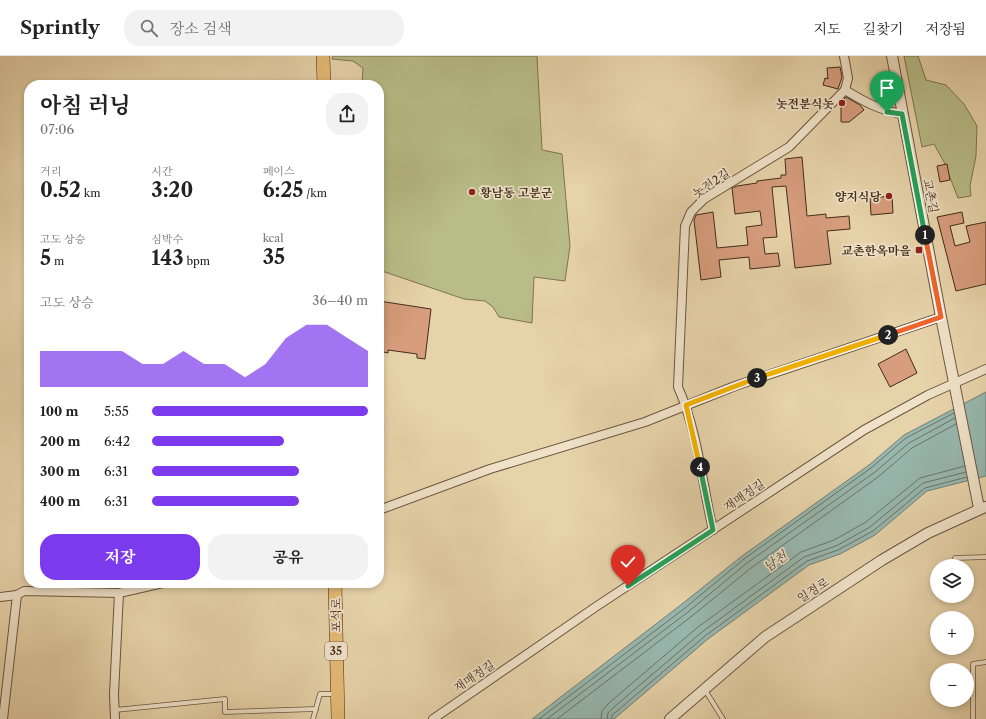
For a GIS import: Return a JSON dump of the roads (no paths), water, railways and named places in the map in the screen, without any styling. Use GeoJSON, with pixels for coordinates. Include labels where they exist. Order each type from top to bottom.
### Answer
{"type":"FeatureCollection","features":[{"type":"Feature","properties":{"kind":"main road"},"geometry":{"type":"LineString","coordinates":[[323,56],[324,80]]}},
{"type":"Feature","properties":{"kind":"main road","name":"포석로"},"geometry":{"type":"LineString","coordinates":[[335,588],[338,719]]}},
{"type":"Feature","properties":{"kind":"street"},"geometry":{"type":"LineString","coordinates":[[844,56],[848,78],[845,90],[865,102],[887,112],[902,114]]}},
{"type":"Feature","properties":{"kind":"street","name":"교촌길"},"geometry":{"type":"LineString","coordinates":[[892,56],[941,317],[976,491],[983,507]]}},
{"type":"Feature","properties":{"kind":"street","name":"놋전2길"},"geometry":{"type":"LineString","coordinates":[[713,530],[686,405],[678,387],[685,226],[691,212],[704,199],[789,146],[845,90]]}},
{"type":"Feature","properties":{"kind":"street"},"geometry":{"type":"LineString","coordinates":[[384,508],[490,469],[646,422],[749,380],[941,317]]}},
{"type":"Feature","properties":{"kind":"street","name":"재매정길"},"geometry":{"type":"LineString","coordinates":[[433,719],[598,606],[864,430],[928,395],[955,385],[986,369]]}},
{"type":"Feature","properties":{"kind":"street","name":"일정로"},"geometry":{"type":"LineString","coordinates":[[670,719],[765,637],[784,624],[882,560],[928,533],[983,507]]}},
{"type":"Feature","properties":{"kind":"street"},"geometry":{"type":"LineString","coordinates":[[0,597],[17,595],[24,591],[119,593],[141,588]]}},
{"type":"Feature","properties":{"kind":"street"},"geometry":{"type":"LineString","coordinates":[[115,719],[114,694],[119,593]]}},
{"type":"Feature","properties":{"kind":"street"},"geometry":{"type":"LineString","coordinates":[[3,719],[17,595]]}},
{"type":"Feature","properties":{"kind":"lane"},"geometry":{"type":"LineString","coordinates":[[955,559],[986,557]]}},
{"type":"Feature","properties":{"kind":"lane"},"geometry":{"type":"LineString","coordinates":[[974,719],[973,664],[986,662]]}},
{"type":"Feature","properties":{"kind":"lane"},"geometry":{"type":"LineString","coordinates":[[705,689],[723,719]]}},
{"type":"Feature","properties":{"kind":"lane"},"geometry":{"type":"LineString","coordinates":[[313,719],[320,694],[337,694]]}},
{"type":"Feature","properties":{"kind":"lane"},"geometry":{"type":"LineString","coordinates":[[115,710],[225,699],[225,712],[316,709]]}},
{"type":"Feature","properties":{"kind":"water","name":"남천"},"geometry":{"type":"Polygon","coordinates":[[[986,392],[986,476],[927,491],[875,535],[840,554],[809,565],[708,639],[614,719],[532,719],[742,556],[869,465],[904,435],[986,392]]]}},
{"type":"Feature","properties":{"kind":"place","name":"놋전분식놋"},"geometry":{"type":"Point","coordinates":[842,103]}},
{"type":"Feature","properties":{"kind":"place","name":"황남동 고분군"},"geometry":{"type":"Point","coordinates":[472,192]}},
{"type":"Feature","properties":{"kind":"place","name":"양지식당"},"geometry":{"type":"Point","coordinates":[889,196]}},
{"type":"Feature","properties":{"kind":"place","name":"교촌한옥마을"},"geometry":{"type":"Point","coordinates":[919,250]}}]}
